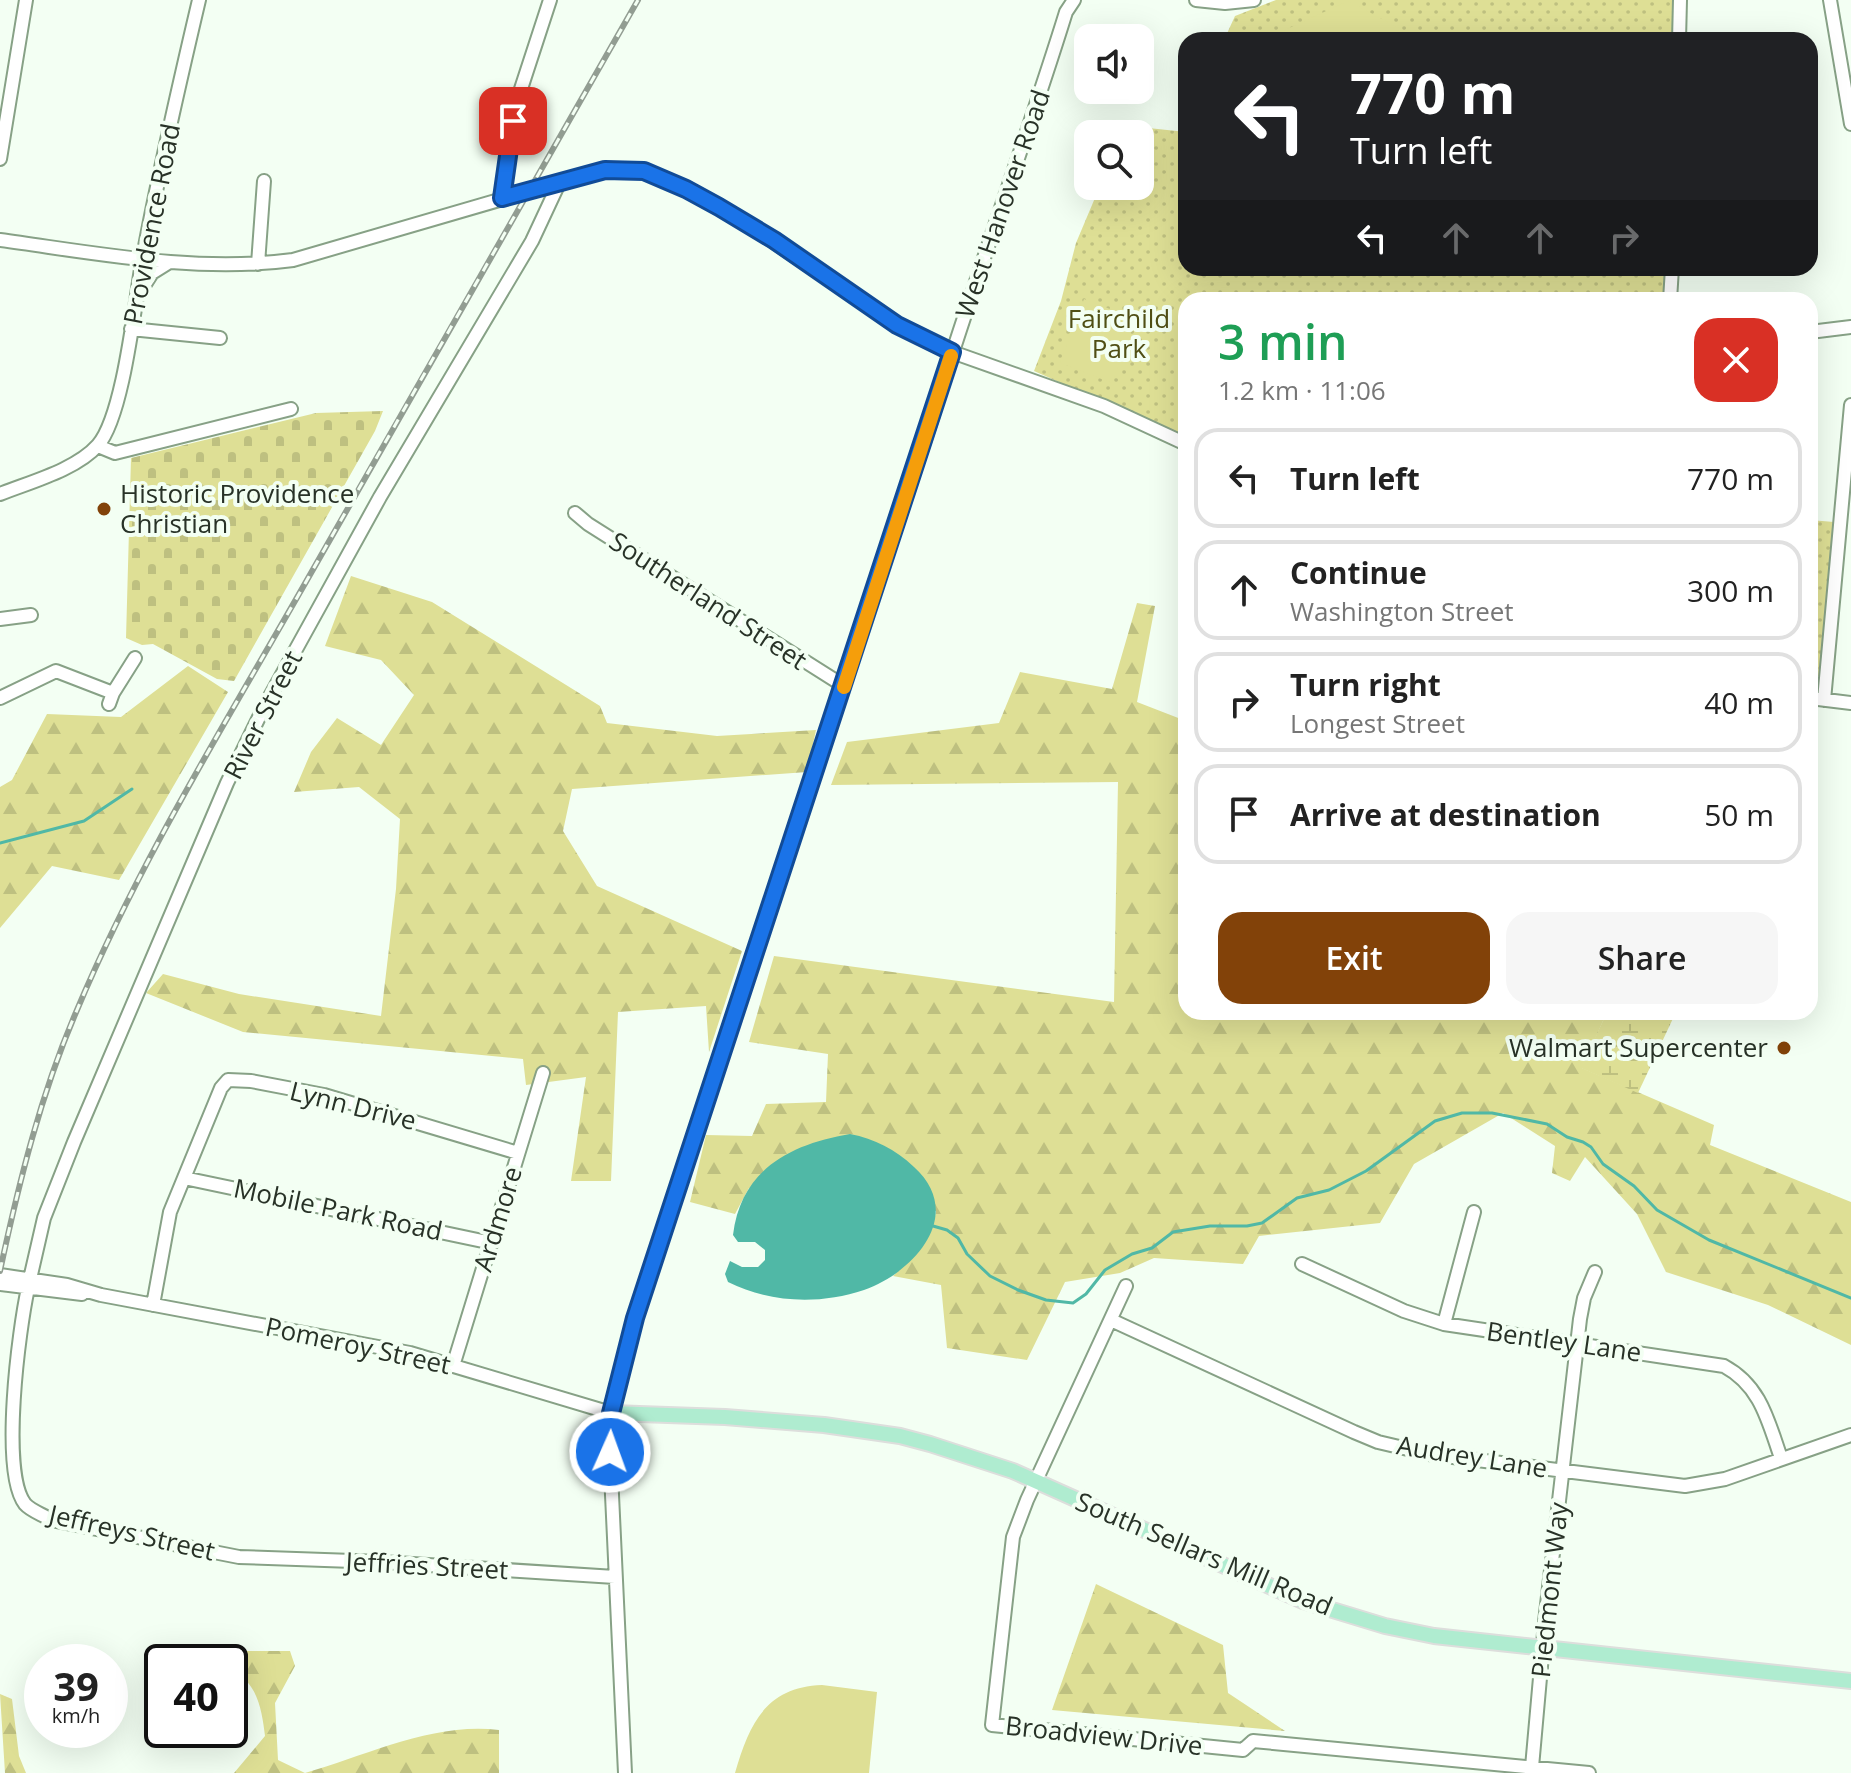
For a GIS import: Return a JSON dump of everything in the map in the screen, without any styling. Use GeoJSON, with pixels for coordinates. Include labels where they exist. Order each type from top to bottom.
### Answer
{"type":"FeatureCollection","features":[{"type":"Feature","properties":{"kind":"main road","name":"South Sellars Mill Road"},"geometry":{"type":"LineString","coordinates":[[611,1413],[790,1421],[900,1436],[984,1460],[1303,1601],[1385,1626],[1434,1636],[1543,1649],[1851,1681]]}},
{"type":"Feature","properties":{"kind":"street"},"geometry":{"type":"LineString","coordinates":[[0,159],[6,80],[26,0]]}},
{"type":"Feature","properties":{"kind":"street","name":"Providence Road"},"geometry":{"type":"LineString","coordinates":[[98,446],[114,412],[143,259],[199,0]]}},
{"type":"Feature","properties":{"kind":"street"},"geometry":{"type":"LineString","coordinates":[[502,198],[519,95],[550,0]]}},
{"type":"Feature","properties":{"kind":"street","name":"West Hanover Road"},"geometry":{"type":"LineString","coordinates":[[625,1773],[611,1413],[635,1318],[952,352],[994,235],[1066,12],[1074,0]]}},
{"type":"Feature","properties":{"kind":"street"},"geometry":{"type":"LineString","coordinates":[[1196,0],[1225,3],[1254,0]]}},
{"type":"Feature","properties":{"kind":"street"},"geometry":{"type":"LineString","coordinates":[[1679,32],[1680,0]]}},
{"type":"Feature","properties":{"kind":"street"},"geometry":{"type":"LineString","coordinates":[[1830,0],[1848,76],[1851,124]]}},
{"type":"Feature","properties":{"kind":"street"},"geometry":{"type":"LineString","coordinates":[[0,240],[171,262],[258,264],[293,260],[560,181],[616,169],[644,171],[664,178],[764,234],[897,325],[952,352],[1062,390],[1178,440]]}},
{"type":"Feature","properties":{"kind":"street"},"geometry":{"type":"LineString","coordinates":[[258,264],[264,181]]}},
{"type":"Feature","properties":{"kind":"street","name":"River Street"},"geometry":{"type":"LineString","coordinates":[[16,1363],[44,1218],[233,771],[263,709],[380,497],[532,241],[560,181]]}},
{"type":"Feature","properties":{"kind":"street"},"geometry":{"type":"LineString","coordinates":[[137,298],[152,273],[171,262]]}},
{"type":"Feature","properties":{"kind":"street"},"geometry":{"type":"LineString","coordinates":[[1818,331],[1851,327]]}},
{"type":"Feature","properties":{"kind":"street"},"geometry":{"type":"LineString","coordinates":[[131,329],[220,338]]}},
{"type":"Feature","properties":{"kind":"street"},"geometry":{"type":"LineString","coordinates":[[1818,690],[1851,405]]}},
{"type":"Feature","properties":{"kind":"street"},"geometry":{"type":"LineString","coordinates":[[0,494],[46,477],[98,446],[115,453],[291,409]]}},
{"type":"Feature","properties":{"kind":"street","name":"Southerland Street"},"geometry":{"type":"LineString","coordinates":[[575,513],[844,686]]}},
{"type":"Feature","properties":{"kind":"street"},"geometry":{"type":"LineString","coordinates":[[0,619],[31,615]]}},
{"type":"Feature","properties":{"kind":"street"},"geometry":{"type":"LineString","coordinates":[[0,698],[56,671],[111,699],[135,658]]}},
{"type":"Feature","properties":{"kind":"street"},"geometry":{"type":"LineString","coordinates":[[1818,699],[1851,703]]}},
{"type":"Feature","properties":{"kind":"street","name":"Ardmore"},"geometry":{"type":"LineString","coordinates":[[453,1366],[543,1073]]}},
{"type":"Feature","properties":{"kind":"street","name":"Lynn Drive"},"geometry":{"type":"LineString","coordinates":[[153,1305],[170,1212],[221,1088],[228,1080],[350,1102],[518,1153]]}},
{"type":"Feature","properties":{"kind":"street","name":"Mobile Park Road"},"geometry":{"type":"LineString","coordinates":[[184,1178],[492,1243]]}},
{"type":"Feature","properties":{"kind":"street"},"geometry":{"type":"LineString","coordinates":[[1444,1324],[1474,1212]]}},
{"type":"Feature","properties":{"kind":"street","name":"Bentley Lane"},"geometry":{"type":"LineString","coordinates":[[1302,1264],[1404,1311],[1444,1324],[1710,1362],[1737,1373],[1749,1383],[1761,1401],[1781,1458]]}},
{"type":"Feature","properties":{"kind":"street","name":"Piedmont Way"},"geometry":{"type":"LineString","coordinates":[[1532,1767],[1577,1344],[1584,1298],[1595,1272]]}},
{"type":"Feature","properties":{"kind":"street","name":"Pomeroy Street"},"geometry":{"type":"LineString","coordinates":[[0,1275],[29,1284],[367,1344],[611,1413]]}},
{"type":"Feature","properties":{"kind":"street","name":"Pomeroy Street"},"geometry":{"type":"LineString","coordinates":[[0,1284],[29,1284]]}},
{"type":"Feature","properties":{"kind":"street","name":"Broadview Drive"},"geometry":{"type":"LineString","coordinates":[[1126,1286],[1035,1481],[1013,1537],[992,1725],[1243,1750],[1253,1741],[1532,1767]]}},
{"type":"Feature","properties":{"kind":"street","name":"Audrey Lane"},"geometry":{"type":"LineString","coordinates":[[1111,1320],[1378,1442],[1429,1454],[1685,1486],[1725,1479],[1851,1435]]}},
{"type":"Feature","properties":{"kind":"street","name":"Jeffreys Street"},"geometry":{"type":"LineString","coordinates":[[16,1363],[13,1461],[17,1486],[25,1504],[51,1520],[239,1557]]}},
{"type":"Feature","properties":{"kind":"street","name":"Jeffries Street"},"geometry":{"type":"LineString","coordinates":[[239,1557],[381,1562],[615,1577]]}},
{"type":"Feature","properties":{"kind":"street"},"geometry":{"type":"LineString","coordinates":[[1532,1767],[1589,1773]]}},
{"type":"Feature","properties":{"kind":"green space"},"geometry":{"type":"Polygon","coordinates":[[[1276,0],[1674,0],[1673,32],[1228,32],[1235,16],[1276,0]]]}},
{"type":"Feature","properties":{"kind":"green space"},"geometry":{"type":"Polygon","coordinates":[[[1348,1],[1403,32],[1280,32],[1348,1]]]}},
{"type":"Feature","properties":{"kind":"green space","name":"Fairchild Park"},"geometry":{"type":"Polygon","coordinates":[[[1154,129],[1178,131],[1178,276],[1666,276],[1666,292],[1178,292],[1178,434],[1034,371],[1061,301],[1076,243],[1094,200],[1154,200],[1154,129]]]}},
{"type":"Feature","properties":{"kind":"green space"},"geometry":{"type":"Polygon","coordinates":[[[1084,299],[1136,319],[1112,383],[1060,363],[1084,299]]]}},
{"type":"Feature","properties":{"kind":"green space"},"geometry":{"type":"Polygon","coordinates":[[[383,411],[375,431],[234,681],[217,679],[153,644],[142,645],[126,638],[131,458],[316,413],[383,411]]]}},
{"type":"Feature","properties":{"kind":"green space"},"geometry":{"type":"Polygon","coordinates":[[[1818,521],[1834,522],[1818,676],[1818,521]]]}},
{"type":"Feature","properties":{"kind":"green space"},"geometry":{"type":"Polygon","coordinates":[[[351,576],[432,602],[600,706],[607,723],[717,736],[816,730],[807,772],[572,789],[563,831],[597,886],[742,951],[709,1052],[706,1006],[618,1012],[611,1181],[571,1181],[586,1077],[526,1085],[523,1059],[243,1032],[146,993],[163,974],[239,994],[381,1016],[396,889],[400,819],[359,787],[294,792],[311,752],[337,718],[381,745],[414,695],[381,660],[325,646],[351,576]]]}},
{"type":"Feature","properties":{"kind":"green space"},"geometry":{"type":"Polygon","coordinates":[[[1137,603],[1155,606],[1137,702],[1178,718],[1178,1020],[1603,1020],[1582,1068],[1714,1125],[1710,1145],[1851,1202],[1851,1345],[1768,1305],[1666,1272],[1637,1214],[1585,1157],[1570,1181],[1552,1173],[1555,1146],[1503,1113],[1414,1164],[1380,1223],[1259,1236],[1243,1264],[1154,1258],[1120,1273],[1065,1282],[1027,1360],[947,1348],[941,1285],[893,1276],[926,1240],[936,1211],[749,1188],[735,1214],[690,1202],[706,1135],[752,1136],[766,1104],[826,1102],[828,1054],[749,1042],[774,956],[1114,1002],[1118,782],[831,785],[847,742],[999,723],[1020,672],[1112,689],[1137,603]]]}},
{"type":"Feature","properties":{"kind":"green space"},"geometry":{"type":"Polygon","coordinates":[[[188,666],[228,692],[119,880],[52,866],[0,928],[0,787],[12,780],[47,714],[121,717],[188,666]]]}},
{"type":"Feature","properties":{"kind":"green space"},"geometry":{"type":"Polygon","coordinates":[[[1603,1020],[1672,1020],[1638,1093],[1581,1068],[1603,1020]]]}},
{"type":"Feature","properties":{"kind":"green space"},"geometry":{"type":"Polygon","coordinates":[[[1096,1584],[1223,1645],[1228,1693],[1285,1731],[1052,1710],[1096,1584]]]}},
{"type":"Feature","properties":{"kind":"green space"},"geometry":{"type":"Polygon","coordinates":[[[248,1651],[290,1651],[295,1666],[275,1703],[278,1760],[305,1773],[234,1773],[265,1736],[260,1706],[248,1683],[248,1651]]]}},
{"type":"Feature","properties":{"kind":"green space"},"geometry":{"type":"Polygon","coordinates":[[[822,1685],[877,1692],[869,1773],[735,1773],[747,1739],[763,1711],[787,1693],[822,1685]]]}},
{"type":"Feature","properties":{"kind":"green space"},"geometry":{"type":"Polygon","coordinates":[[[0,1694],[12,1699],[19,1756],[26,1773],[5,1773],[0,1694]]]}},
{"type":"Feature","properties":{"kind":"green space"},"geometry":{"type":"Polygon","coordinates":[[[474,1729],[499,1730],[499,1773],[305,1773],[425,1735],[474,1729]]]}},
{"type":"Feature","properties":{"kind":"water"},"geometry":{"type":"Polygon","coordinates":[[[850,1134],[876,1142],[900,1155],[929,1185],[935,1204],[934,1222],[928,1239],[916,1256],[883,1281],[864,1290],[830,1298],[778,1298],[728,1282],[725,1274],[730,1261],[742,1267],[758,1267],[765,1260],[765,1250],[755,1242],[738,1242],[733,1235],[746,1193],[758,1177],[789,1153],[850,1134]]]}},
{"type":"Feature","properties":{"kind":"waterway"},"geometry":{"type":"LineString","coordinates":[[0,843],[84,821],[132,789]]}},
{"type":"Feature","properties":{"kind":"waterway"},"geometry":{"type":"LineString","coordinates":[[933,1226],[947,1230],[958,1238],[967,1254],[990,1276],[1046,1300],[1073,1303],[1086,1294],[1105,1270],[1132,1254],[1152,1248],[1173,1232],[1262,1223],[1297,1198],[1329,1190],[1366,1171],[1435,1121],[1462,1113],[1492,1113],[1547,1124],[1567,1137],[1583,1142],[1591,1147],[1603,1164],[1634,1186],[1657,1210],[1709,1240],[1851,1298]]}},
{"type":"Feature","properties":{"kind":"railway"},"geometry":{"type":"LineString","coordinates":[[0,1271],[23,1171],[52,1073],[101,955],[128,900],[216,738],[638,0]]}},
{"type":"Feature","properties":{"kind":"slow traffic"},"geometry":{"type":"LineString","coordinates":[[844,687],[951,356]]}},
{"type":"Feature","properties":{"kind":"place","name":"Historic Providence Christian"},"geometry":{"type":"Point","coordinates":[104,509]}},
{"type":"Feature","properties":{"kind":"place","name":"Walmart Supercenter"},"geometry":{"type":"Point","coordinates":[1784,1048]}},
{"type":"Feature","properties":{"kind":"route"},"geometry":{"type":"LineString","coordinates":[[513,121],[502,198],[605,170],[644,171],[719,207],[774,240],[897,325],[952,352],[635,1318],[611,1413],[610,1452]]}}]}
